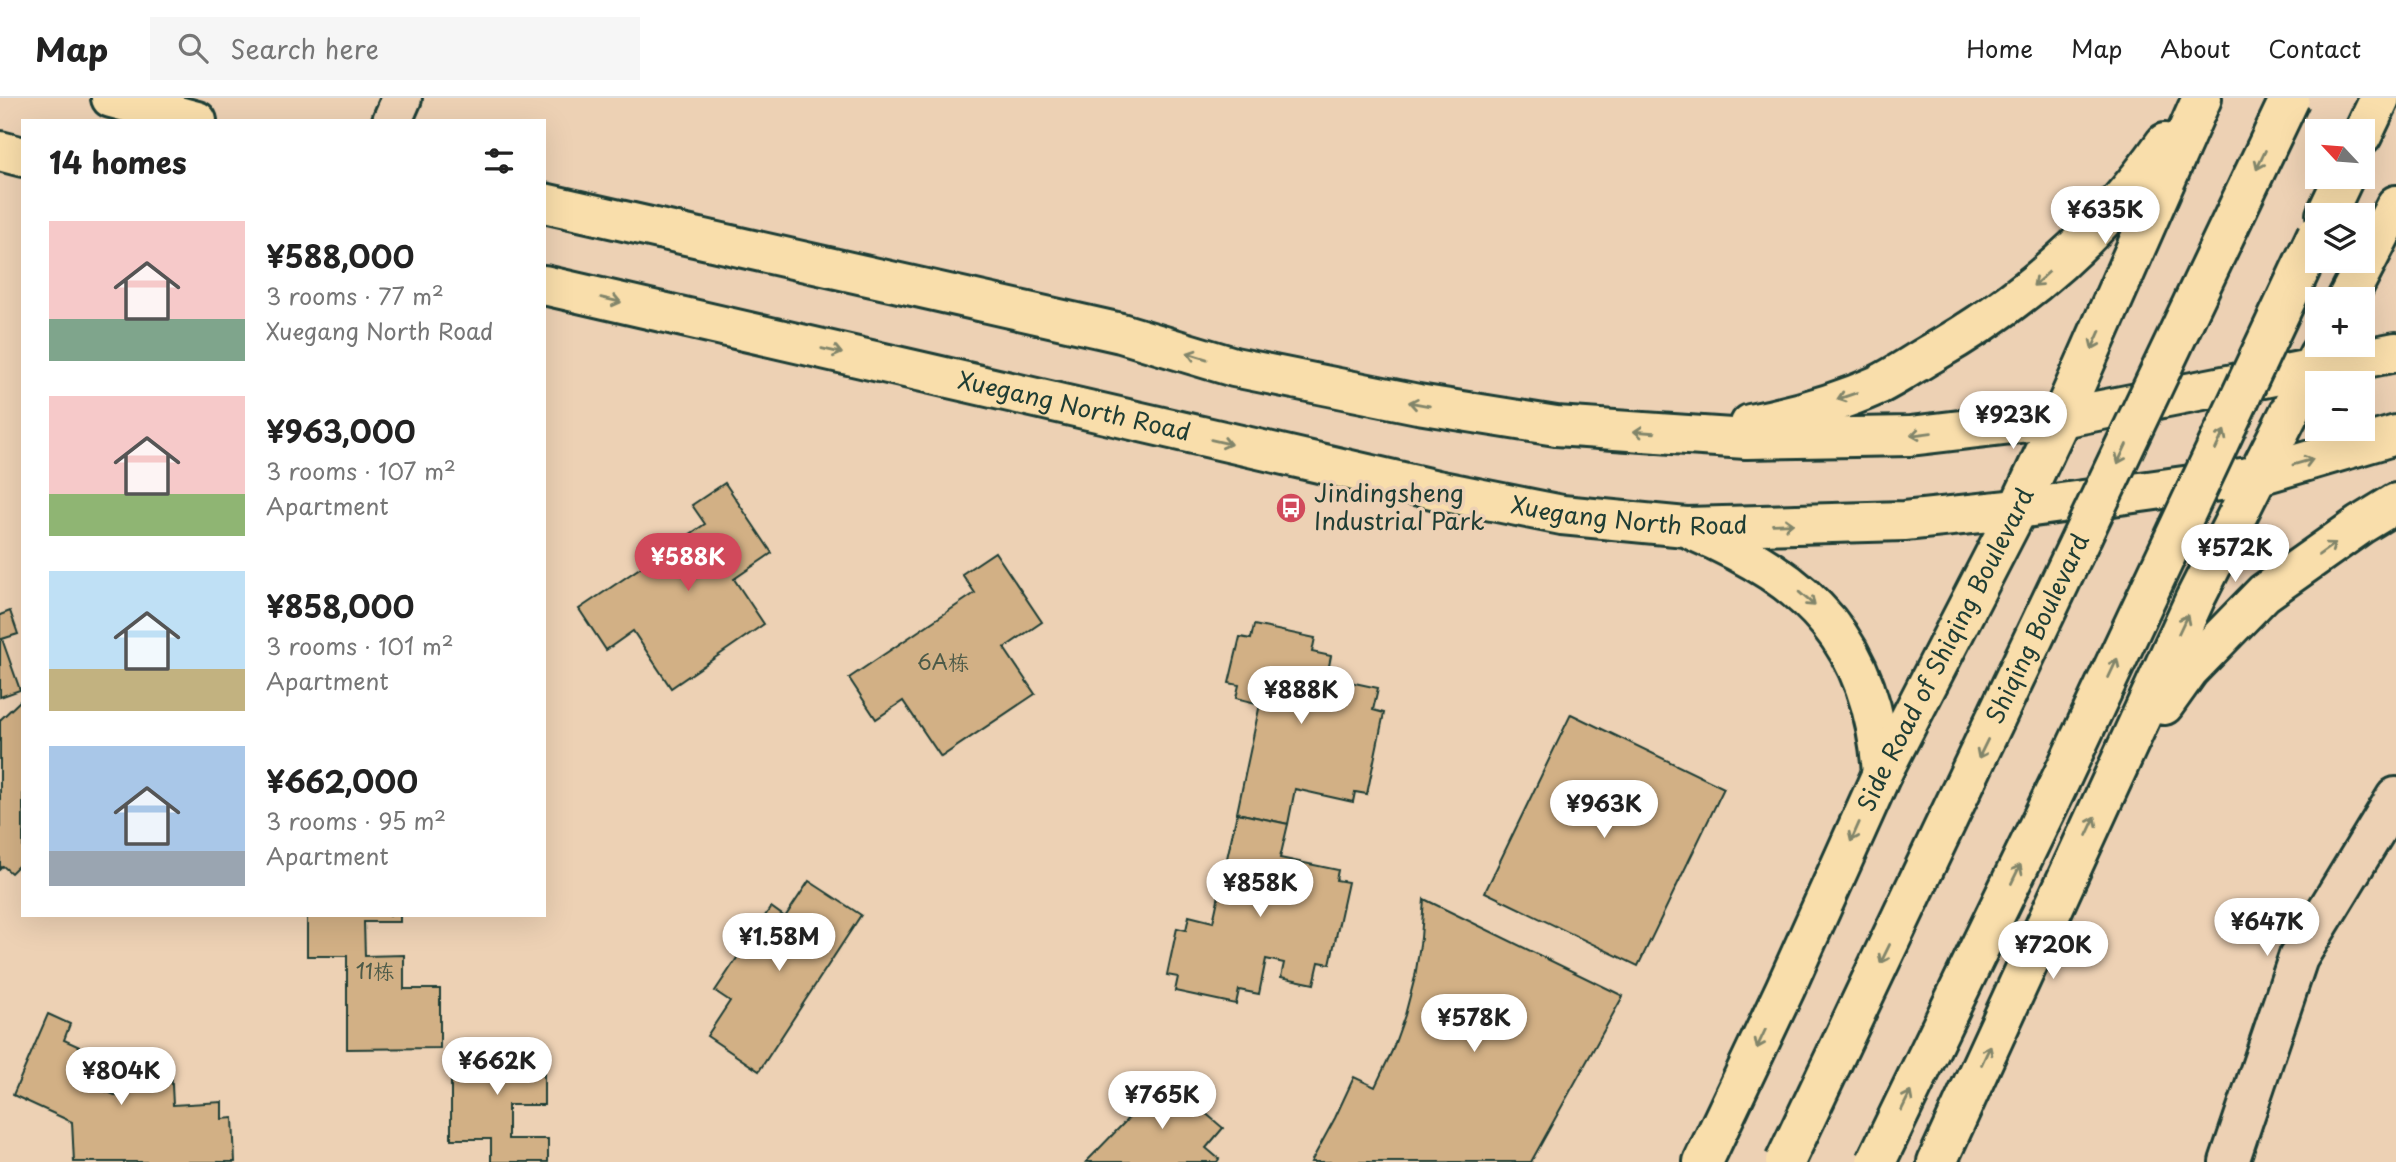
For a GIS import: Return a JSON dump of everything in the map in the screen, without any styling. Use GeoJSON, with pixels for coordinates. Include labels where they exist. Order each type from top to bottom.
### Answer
{"type":"FeatureCollection","features":[{"type":"Feature","properties":{"kind":"main road"},"geometry":{"type":"LineString","coordinates":[[111,98],[190,119]]}},
{"type":"Feature","properties":{"kind":"main road"},"geometry":{"type":"LineString","coordinates":[[1696,436],[1788,416],[1878,385],[1961,337],[2027,291],[2085,240],[2139,180],[2199,98]]}},
{"type":"Feature","properties":{"kind":"main road","name":"Side Road of Shiqing Boulevard"},"geometry":{"type":"LineString","coordinates":[[1703,1162],[1785,989],[1882,773],[2018,509],[2061,418],[2199,98]]}},
{"type":"Feature","properties":{"kind":"main road","name":"Shiqing Boulevard"},"geometry":{"type":"LineString","coordinates":[[1786,1162],[2290,98]]}},
{"type":"Feature","properties":{"kind":"main road"},"geometry":{"type":"LineString","coordinates":[[2370,119],[2380,98]]}},
{"type":"Feature","properties":{"kind":"main road"},"geometry":{"type":"LineString","coordinates":[[0,151],[21,156]]}},
{"type":"Feature","properties":{"kind":"main road"},"geometry":{"type":"LineString","coordinates":[[546,203],[1121,333],[1234,367],[1418,404],[1556,426],[1746,439],[1910,436],[2061,418],[2317,358],[2396,352]]}},
{"type":"Feature","properties":{"kind":"main road"},"geometry":{"type":"LineString","coordinates":[[2353,287],[2396,205]]}},
{"type":"Feature","properties":{"kind":"main road"},"geometry":{"type":"LineString","coordinates":[[1876,1162],[2062,779],[2305,260]]}},
{"type":"Feature","properties":{"kind":"main road","name":"Xuegang North Road"},"geometry":{"type":"LineString","coordinates":[[546,285],[1437,490],[1562,514],[1686,527],[1904,521],[2018,509],[2256,476],[2396,435]]}},
{"type":"Feature","properties":{"kind":"main road"},"geometry":{"type":"LineString","coordinates":[[1937,1162],[2195,599],[2317,358]]}},
{"type":"Feature","properties":{"kind":"main road"},"geometry":{"type":"LineString","coordinates":[[2114,775],[2189,670],[2264,593],[2396,503]]}},
{"type":"Feature","properties":{"kind":"main road"},"geometry":{"type":"LineString","coordinates":[[1686,527],[1731,546],[1769,570],[1807,598],[1833,624],[1845,643],[1870,699],[1879,736],[1882,773]]}},
{"type":"Feature","properties":{"kind":"street"},"geometry":{"type":"LineString","coordinates":[[393,119],[402,98]]}},
{"type":"Feature","properties":{"kind":"street"},"geometry":{"type":"LineString","coordinates":[[2229,1162],[2298,958],[2396,797]]}},
{"type":"Feature","properties":{"kind":"building"},"geometry":{"type":"Polygon","coordinates":[[[725,483],[772,553],[734,579],[764,624],[671,688],[633,631],[606,650],[579,609],[705,524],[692,505],[725,483]]]}},
{"type":"Feature","properties":{"kind":"building"},"geometry":{"type":"Polygon","coordinates":[[[995,552],[1042,622],[1004,648],[1035,694],[941,757],[903,701],[876,719],[849,678],[975,593],[962,574],[995,552]]]}},
{"type":"Feature","properties":{"kind":"building"},"geometry":{"type":"Polygon","coordinates":[[[10,611],[18,634],[2,639],[20,690],[0,697],[0,615],[10,611]]]}},
{"type":"Feature","properties":{"kind":"building"},"geometry":{"type":"Polygon","coordinates":[[[1254,625],[1315,638],[1312,652],[1331,656],[1324,691],[1342,694],[1345,681],[1378,688],[1373,710],[1384,713],[1367,794],[1355,792],[1353,802],[1295,789],[1288,824],[1237,813],[1260,704],[1236,698],[1239,685],[1229,683],[1240,637],[1251,639],[1254,625]]]}},
{"type":"Feature","properties":{"kind":"building"},"geometry":{"type":"Polygon","coordinates":[[[21,700],[21,863],[11,873],[3,866],[0,869],[0,720],[21,700]]]}},
{"type":"Feature","properties":{"kind":"building"},"geometry":{"type":"Polygon","coordinates":[[[1571,714],[1724,788],[1638,966],[1485,892],[1571,714]]]}},
{"type":"Feature","properties":{"kind":"building"},"geometry":{"type":"Polygon","coordinates":[[[1237,813],[1288,824],[1280,858],[1338,870],[1336,880],[1348,882],[1330,964],[1319,962],[1314,984],[1281,977],[1284,963],[1266,959],[1259,994],[1239,990],[1236,1004],[1175,991],[1178,977],[1167,975],[1177,928],[1186,930],[1189,916],[1213,922],[1237,813]]]}},
{"type":"Feature","properties":{"kind":"building"},"geometry":{"type":"Polygon","coordinates":[[[809,881],[861,915],[759,1071],[707,1036],[730,1001],[715,991],[771,907],[785,917],[809,881]]]}},
{"type":"Feature","properties":{"kind":"building"},"geometry":{"type":"Polygon","coordinates":[[[1424,899],[1623,996],[1531,1162],[1311,1162],[1354,1077],[1375,1087],[1392,1051],[1415,977],[1424,899]]]}},
{"type":"Feature","properties":{"kind":"building"},"geometry":{"type":"Polygon","coordinates":[[[307,917],[400,917],[400,922],[364,922],[365,956],[404,955],[404,989],[440,989],[440,1048],[347,1049],[347,956],[307,956],[307,917]]]}},
{"type":"Feature","properties":{"kind":"building"},"geometry":{"type":"Polygon","coordinates":[[[48,1014],[70,1024],[64,1040],[113,1062],[100,1089],[122,1098],[120,1068],[171,1066],[173,1105],[222,1102],[222,1119],[233,1118],[235,1162],[74,1162],[72,1122],[13,1095],[48,1014]]]}},
{"type":"Feature","properties":{"kind":"building"},"geometry":{"type":"Polygon","coordinates":[[[451,1046],[544,1046],[544,1105],[508,1105],[508,1139],[548,1139],[548,1162],[491,1162],[491,1139],[451,1139],[451,1046]]]}},
{"type":"Feature","properties":{"kind":"building"},"geometry":{"type":"Polygon","coordinates":[[[1163,1077],[1223,1128],[1206,1148],[1219,1159],[1217,1162],[1086,1162],[1124,1123],[1163,1077]]]}},
{"type":"Feature","properties":{"kind":"place","name":"Jindingsheng Industrial Park"},"geometry":{"type":"Point","coordinates":[1291,508]}}]}
